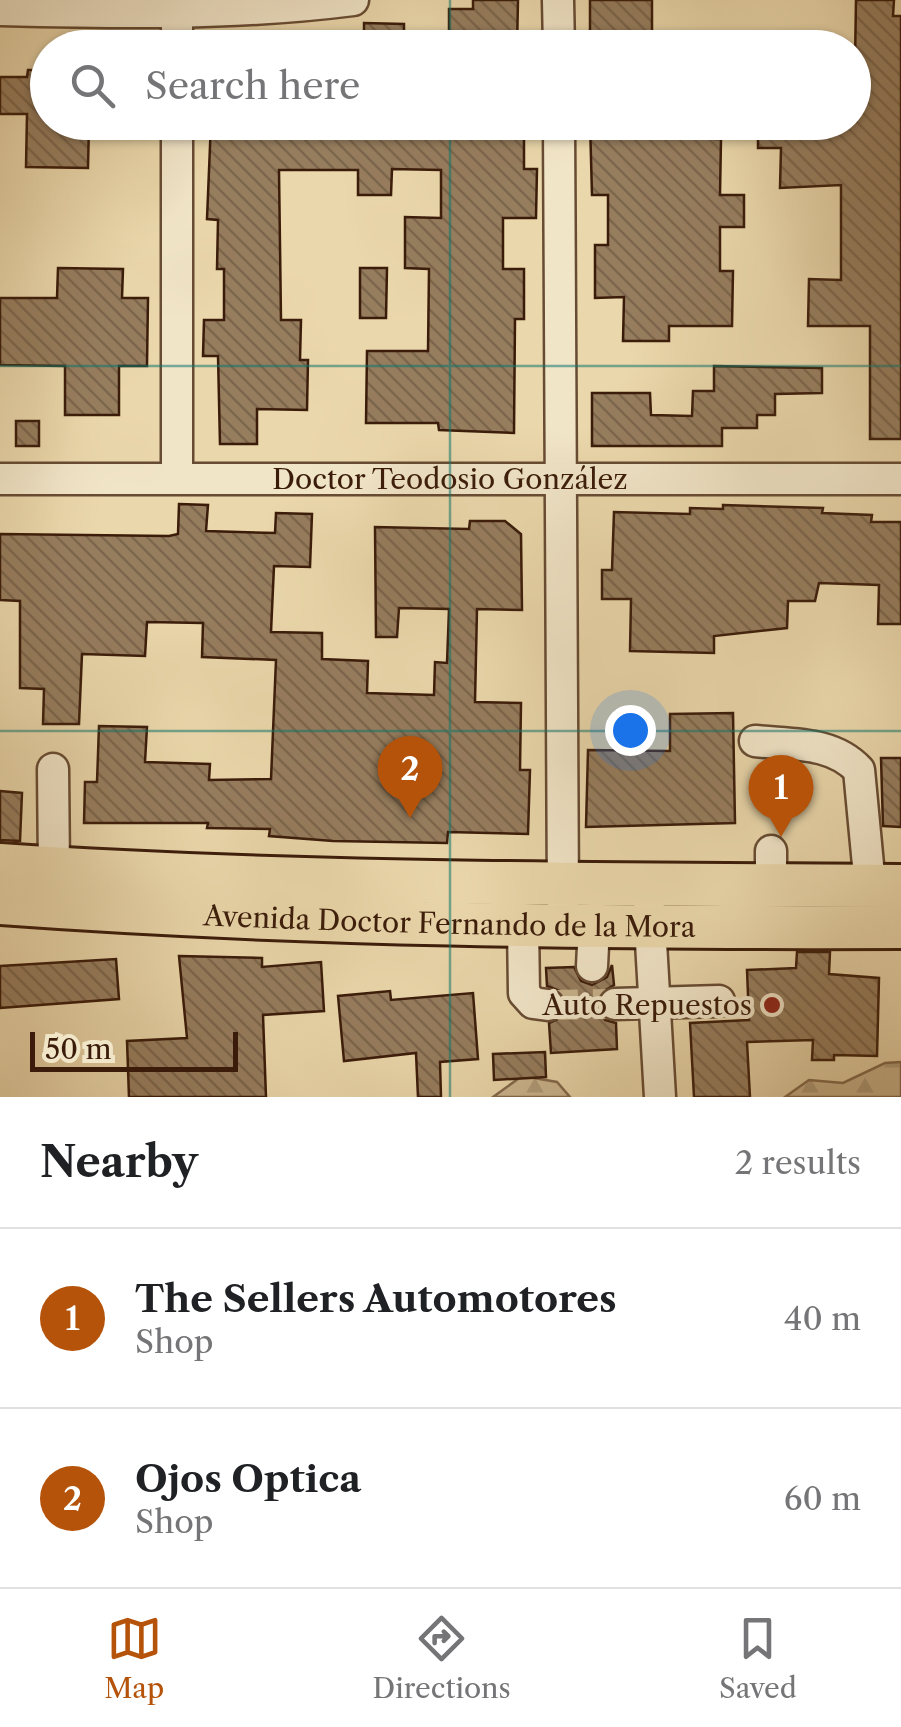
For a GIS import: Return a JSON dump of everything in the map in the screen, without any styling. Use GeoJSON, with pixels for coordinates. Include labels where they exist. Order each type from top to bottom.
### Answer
{"type":"FeatureCollection","features":[{"type":"Feature","properties":{"kind":"highway","name":"Avenida Doctor Fernando de la Mora"},"geometry":{"type":"LineString","coordinates":[[0,865],[567,926],[648,885],[771,868],[886,886]]}},
{"type":"Feature","properties":{"kind":"highway","name":"Avenida Doctor Fernando de la Mora"},"geometry":{"type":"LineString","coordinates":[[0,902],[197,918],[649,928],[901,927]]}},
{"type":"Feature","properties":{"kind":"street"},"geometry":{"type":"LineString","coordinates":[[0,10],[268,10],[353,0]]}},
{"type":"Feature","properties":{"kind":"street"},"geometry":{"type":"LineString","coordinates":[[558,0],[558,30]]}},
{"type":"Feature","properties":{"kind":"street"},"geometry":{"type":"LineString","coordinates":[[176,477],[177,140]]}},
{"type":"Feature","properties":{"kind":"street"},"geometry":{"type":"LineString","coordinates":[[548,1005],[533,1003],[524,993],[567,926],[559,140]]}},
{"type":"Feature","properties":{"kind":"street","name":"Doctor Teodosio González"},"geometry":{"type":"LineString","coordinates":[[0,479],[901,479]]}},
{"type":"Feature","properties":{"kind":"street"},"geometry":{"type":"LineString","coordinates":[[754,742],[825,748],[848,758],[859,770],[886,886]]}},
{"type":"Feature","properties":{"kind":"street"},"geometry":{"type":"LineString","coordinates":[[53,769],[54,869]]}},
{"type":"Feature","properties":{"kind":"street"},"geometry":{"type":"LineString","coordinates":[[648,885],[660,1097]]}},
{"type":"Feature","properties":{"kind":"street"},"geometry":{"type":"LineString","coordinates":[[615,1004],[718,1001]]}},
{"type":"Feature","properties":{"kind":"green space"},"geometry":{"type":"Polygon","coordinates":[[[901,1062],[901,1097],[785,1097],[809,1080],[843,1083],[885,1063],[901,1062]]]}},
{"type":"Feature","properties":{"kind":"green space"},"geometry":{"type":"Polygon","coordinates":[[[522,1076],[557,1082],[570,1097],[493,1097],[522,1076]]]}},
{"type":"Feature","properties":{"kind":"building"},"geometry":{"type":"Polygon","coordinates":[[[473,0],[518,0],[517,30],[449,30],[449,9],[473,9],[473,0]]]}},
{"type":"Feature","properties":{"kind":"building"},"geometry":{"type":"Polygon","coordinates":[[[590,0],[652,0],[652,30],[590,30],[590,0]]]}},
{"type":"Feature","properties":{"kind":"building"},"geometry":{"type":"Polygon","coordinates":[[[856,0],[894,0],[893,16],[901,16],[901,439],[870,439],[870,326],[808,326],[809,279],[841,280],[841,185],[780,188],[781,148],[758,148],[758,140],[871,140],[871,30],[856,30],[856,0]]]}},
{"type":"Feature","properties":{"kind":"building"},"geometry":{"type":"Polygon","coordinates":[[[364,23],[404,24],[404,30],[364,30],[364,23]]]}},
{"type":"Feature","properties":{"kind":"building"},"geometry":{"type":"Polygon","coordinates":[[[30,70],[30,140],[89,140],[88,168],[26,167],[27,114],[0,114],[0,77],[27,77],[30,70]]]}},
{"type":"Feature","properties":{"kind":"building"},"geometry":{"type":"Polygon","coordinates":[[[210,140],[524,140],[524,169],[537,169],[536,218],[503,218],[503,269],[524,269],[524,319],[515,319],[514,433],[439,430],[438,423],[366,423],[367,351],[428,351],[429,269],[405,268],[405,217],[441,218],[441,170],[392,169],[391,195],[358,195],[358,170],[279,170],[281,320],[301,320],[300,360],[308,360],[307,410],[257,409],[257,444],[220,444],[218,356],[203,356],[204,320],[224,320],[224,269],[217,269],[218,220],[207,219],[210,140]]]}},
{"type":"Feature","properties":{"kind":"building"},"geometry":{"type":"Polygon","coordinates":[[[590,140],[721,140],[720,195],[744,195],[744,227],[720,227],[720,271],[733,271],[732,326],[669,326],[669,341],[623,341],[624,297],[595,298],[595,245],[608,245],[608,195],[592,195],[590,140]]]}},
{"type":"Feature","properties":{"kind":"building"},"geometry":{"type":"Polygon","coordinates":[[[58,268],[123,269],[122,298],[148,298],[147,366],[119,366],[119,415],[65,415],[65,366],[0,365],[0,298],[57,298],[58,268]]]}},
{"type":"Feature","properties":{"kind":"building"},"geometry":{"type":"Polygon","coordinates":[[[360,268],[387,268],[386,318],[360,318],[360,268]]]}},
{"type":"Feature","properties":{"kind":"building"},"geometry":{"type":"Polygon","coordinates":[[[714,366],[822,368],[822,393],[775,394],[775,415],[757,415],[757,428],[722,428],[722,446],[592,446],[592,393],[650,393],[651,415],[692,416],[693,391],[714,391],[714,366]]]}},
{"type":"Feature","properties":{"kind":"building"},"geometry":{"type":"Polygon","coordinates":[[[16,421],[39,421],[39,446],[16,446],[16,421]]]}},
{"type":"Feature","properties":{"kind":"building"},"geometry":{"type":"Polygon","coordinates":[[[179,504],[208,505],[206,531],[275,533],[276,513],[312,514],[310,567],[274,566],[271,632],[322,633],[322,659],[368,661],[367,693],[434,695],[435,662],[447,663],[449,609],[399,608],[397,637],[376,637],[375,527],[469,529],[470,521],[505,521],[521,534],[522,610],[477,609],[475,702],[521,703],[520,770],[530,770],[528,834],[448,832],[447,843],[333,841],[269,836],[270,829],[207,828],[208,823],[84,823],[85,782],[97,782],[99,726],[147,727],[145,762],[210,764],[209,780],[271,779],[276,660],[202,657],[203,623],[147,622],[145,656],[82,654],[79,724],[43,724],[44,689],[20,688],[20,601],[0,600],[0,534],[169,536],[178,534],[179,504]]]}},
{"type":"Feature","properties":{"kind":"building"},"geometry":{"type":"Polygon","coordinates":[[[723,505],[823,508],[822,513],[872,515],[871,522],[901,522],[901,624],[878,624],[879,585],[819,583],[815,601],[788,601],[787,628],[714,636],[714,653],[630,651],[631,599],[602,599],[602,570],[612,570],[614,512],[690,514],[690,508],[723,509],[723,505]]]}},
{"type":"Feature","properties":{"kind":"building"},"geometry":{"type":"Polygon","coordinates":[[[733,713],[735,823],[586,827],[588,750],[670,751],[670,714],[733,713]]]}},
{"type":"Feature","properties":{"kind":"building"},"geometry":{"type":"Polygon","coordinates":[[[881,758],[901,758],[901,827],[883,826],[881,758]]]}},
{"type":"Feature","properties":{"kind":"building"},"geometry":{"type":"Polygon","coordinates":[[[0,791],[22,793],[20,841],[0,840],[0,791]]]}},
{"type":"Feature","properties":{"kind":"building"},"geometry":{"type":"Polygon","coordinates":[[[797,952],[830,952],[829,974],[879,978],[877,1056],[834,1055],[834,1060],[812,1060],[813,1040],[747,1042],[750,1097],[694,1097],[690,1023],[749,1020],[747,970],[796,968],[797,952]]]}},
{"type":"Feature","properties":{"kind":"building"},"geometry":{"type":"Polygon","coordinates":[[[179,956],[262,958],[262,967],[321,962],[324,1011],[263,1015],[266,1097],[129,1097],[127,1041],[187,1038],[179,956]]]}},
{"type":"Feature","properties":{"kind":"building"},"geometry":{"type":"Polygon","coordinates":[[[116,959],[119,999],[0,1008],[0,966],[116,959]]]}},
{"type":"Feature","properties":{"kind":"building"},"geometry":{"type":"Polygon","coordinates":[[[612,965],[614,985],[599,994],[596,1006],[605,1020],[616,1023],[617,1049],[551,1053],[549,1023],[562,1017],[567,1006],[560,991],[547,986],[546,968],[574,967],[581,981],[592,985],[607,977],[612,965]]]}},
{"type":"Feature","properties":{"kind":"building"},"geometry":{"type":"Polygon","coordinates":[[[390,991],[391,1000],[473,993],[478,1059],[440,1062],[441,1097],[418,1097],[416,1053],[344,1061],[338,996],[390,991]]]}},
{"type":"Feature","properties":{"kind":"building"},"geometry":{"type":"Polygon","coordinates":[[[545,1052],[546,1077],[494,1080],[493,1054],[545,1052]]]}},
{"type":"Feature","properties":{"kind":"tunnel"},"geometry":{"type":"LineString","coordinates":[[548,1005],[615,1004]]}},
{"type":"Feature","properties":{"kind":"place","name":"Ojos Optica"},"geometry":{"type":"Point","coordinates":[410,818]}},
{"type":"Feature","properties":{"kind":"place","name":"The Sellers Automotores"},"geometry":{"type":"Point","coordinates":[781,837]}},
{"type":"Feature","properties":{"kind":"place","name":"Auto Repuestos"},"geometry":{"type":"Point","coordinates":[772,1005]}}]}
